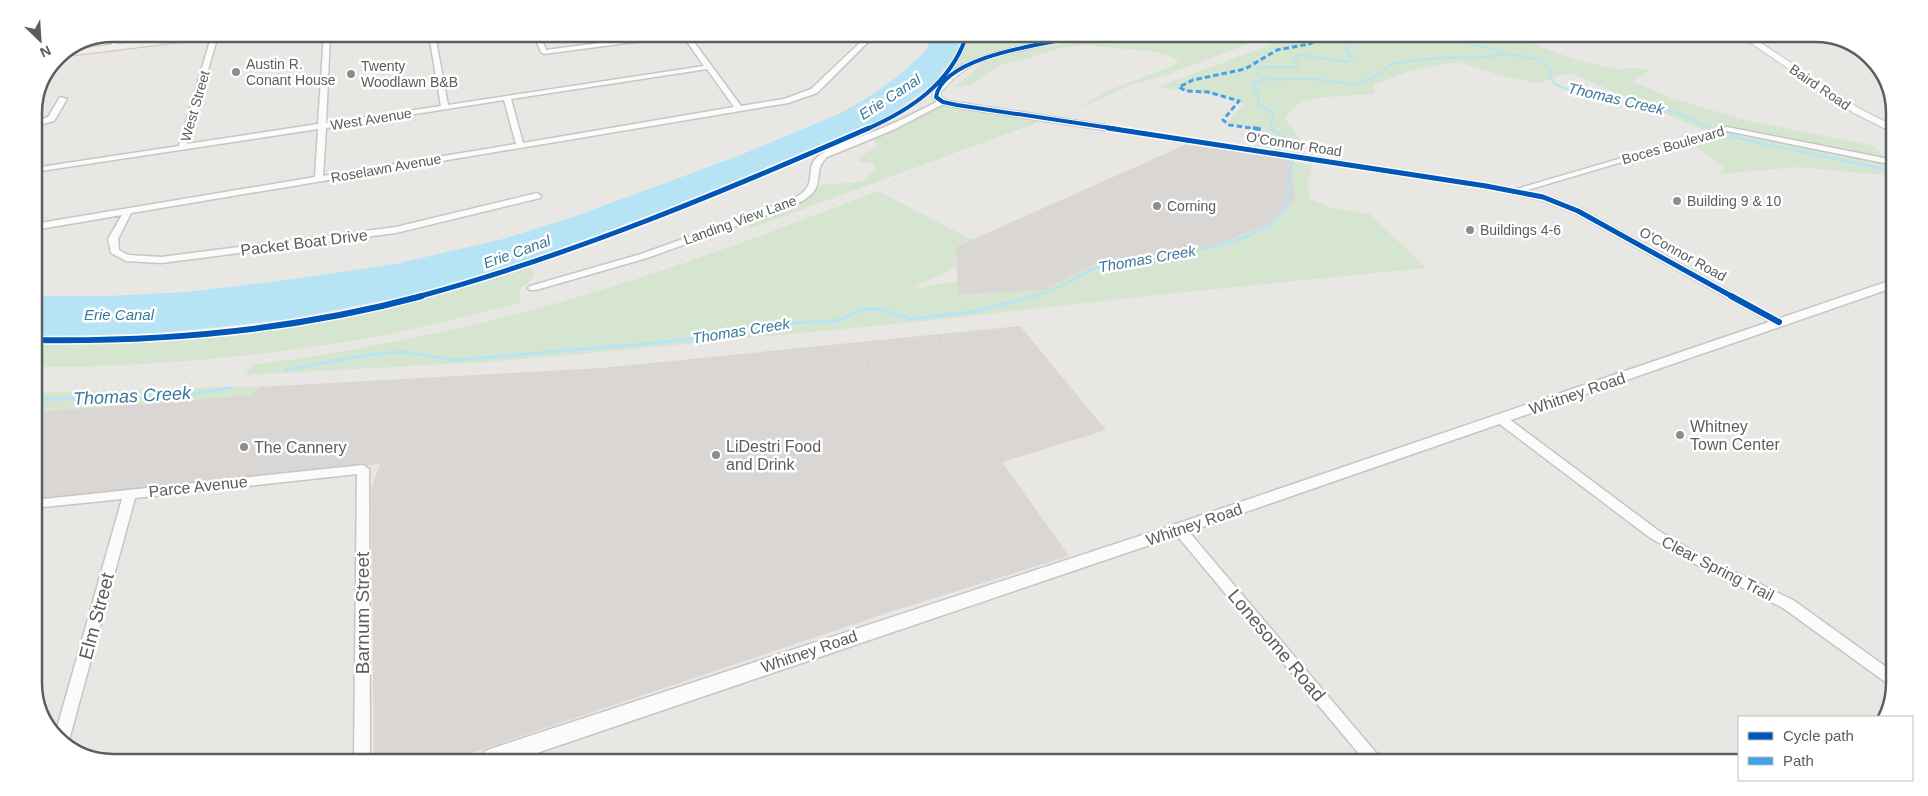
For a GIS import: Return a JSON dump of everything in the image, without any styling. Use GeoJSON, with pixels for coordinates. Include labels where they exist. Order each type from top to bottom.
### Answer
{"type":"FeatureCollection","features":[{"type":"Feature","properties":{"kind":"main road"},"geometry":{"type":"LineString","coordinates":[[79,52],[161,42]]}},
{"type":"Feature","properties":{"kind":"main road","name":"Whitney Road"},"geometry":{"type":"LineString","coordinates":[[507,754],[1179,529],[1885,286]]}},
{"type":"Feature","properties":{"kind":"street"},"geometry":{"type":"LineString","coordinates":[[112,48],[115,42]]}},
{"type":"Feature","properties":{"kind":"street","name":"West Street"},"geometry":{"type":"LineString","coordinates":[[182,148],[217,42]]}},
{"type":"Feature","properties":{"kind":"street"},"geometry":{"type":"LineString","coordinates":[[319,179],[327,42]]}},
{"type":"Feature","properties":{"kind":"street"},"geometry":{"type":"LineString","coordinates":[[433,42],[445,107]]}},
{"type":"Feature","properties":{"kind":"street"},"geometry":{"type":"LineString","coordinates":[[540,42],[544,52],[619,42]]}},
{"type":"Feature","properties":{"kind":"street"},"geometry":{"type":"LineString","coordinates":[[691,42],[739,109]]}},
{"type":"Feature","properties":{"kind":"street","name":"Roselawn Avenue"},"geometry":{"type":"LineString","coordinates":[[43,225],[791,99],[814,91],[865,42]]}},
{"type":"Feature","properties":{"kind":"street"},"geometry":{"type":"LineString","coordinates":[[943,102],[936,97],[937,91],[957,70],[969,63],[1055,42]]}},
{"type":"Feature","properties":{"kind":"street","name":"Baird Road"},"geometry":{"type":"LineString","coordinates":[[1754,42],[1857,111],[1885,125]]}},
{"type":"Feature","properties":{"kind":"street","name":"West Avenue"},"geometry":{"type":"LineString","coordinates":[[43,169],[708,66]]}},
{"type":"Feature","properties":{"kind":"street"},"geometry":{"type":"LineString","coordinates":[[507,98],[520,145]]}},
{"type":"Feature","properties":{"kind":"street"},"geometry":{"type":"LineString","coordinates":[[43,121],[51,119],[62,99]]}},
{"type":"Feature","properties":{"kind":"street","name":"O'Connor Road"},"geometry":{"type":"LineString","coordinates":[[943,102],[1543,197],[1578,211],[1780,322]]}},
{"type":"Feature","properties":{"kind":"street","name":"Landing View Lane"},"geometry":{"type":"LineString","coordinates":[[533,288],[644,256],[791,203],[810,191],[814,182],[814,168],[819,159],[824,155],[890,128],[943,102]]}},
{"type":"Feature","properties":{"kind":"street","name":"Boces Boulevard"},"geometry":{"type":"LineString","coordinates":[[1514,191],[1732,129],[1885,161]]}},
{"type":"Feature","properties":{"kind":"street","name":"Packet Boat Drive"},"geometry":{"type":"LineString","coordinates":[[128,211],[113,239],[114,251],[126,258],[161,260],[396,230],[537,196]]}},
{"type":"Feature","properties":{"kind":"street","name":"Clear Spring Trail"},"geometry":{"type":"LineString","coordinates":[[1501,419],[1654,534],[1698,560],[1788,604],[1885,674]]}},
{"type":"Feature","properties":{"kind":"street","name":"Parce Avenue"},"geometry":{"type":"LineString","coordinates":[[43,503],[363,469]]}},
{"type":"Feature","properties":{"kind":"street","name":"Barnum Street"},"geometry":{"type":"LineString","coordinates":[[362,754],[363,469]]}},
{"type":"Feature","properties":{"kind":"street","name":"Elm Street"},"geometry":{"type":"LineString","coordinates":[[64,733],[130,493]]}},
{"type":"Feature","properties":{"kind":"street","name":"Lonesome Road"},"geometry":{"type":"LineString","coordinates":[[1179,529],[1369,754]]}},
{"type":"Feature","properties":{"kind":"shaded area"},"geometry":{"type":"Polygon","coordinates":[[[1187,144],[1290,159],[1296,200],[1263,227],[1199,252],[1100,262],[1044,290],[958,295],[956,247],[1187,144]]]}},
{"type":"Feature","properties":{"kind":"shaded area"},"geometry":{"type":"Polygon","coordinates":[[[1020,326],[1106,430],[1002,462],[1069,556],[899,609],[468,754],[374,754],[371,489],[380,464],[43,499],[43,411],[251,395],[259,387],[601,368],[1020,326]]]}},
{"type":"Feature","properties":{"kind":"green space"},"geometry":{"type":"Polygon","coordinates":[[[960,42],[1045,42],[997,52],[970,60],[953,68],[945,69],[960,42]]]}},
{"type":"Feature","properties":{"kind":"green space"},"geometry":{"type":"Polygon","coordinates":[[[1067,42],[1253,42],[1169,74],[1131,85],[1091,103],[1065,111],[1087,103],[1107,91],[1175,65],[1178,59],[1157,52],[1084,45],[1061,48],[1027,59],[1002,64],[971,85],[954,88],[984,62],[1005,55],[1067,42]]]}},
{"type":"Feature","properties":{"kind":"green space"},"geometry":{"type":"Polygon","coordinates":[[[1277,42],[1528,42],[1580,61],[1617,69],[1651,70],[1632,81],[1671,98],[1745,120],[1874,146],[1885,158],[1885,175],[1799,167],[1718,174],[1724,168],[1696,146],[1722,138],[1570,73],[1537,83],[1505,77],[1459,62],[1412,70],[1374,85],[1374,93],[1311,99],[1295,106],[1284,118],[1302,141],[1292,154],[1257,148],[1261,130],[1226,124],[1244,104],[1227,96],[1158,87],[1277,42]]]}},
{"type":"Feature","properties":{"kind":"green space"},"geometry":{"type":"Polygon","coordinates":[[[941,106],[1039,122],[749,229],[748,223],[790,210],[821,185],[858,182],[866,179],[876,167],[873,163],[860,162],[858,158],[876,147],[873,138],[941,106]]]}},
{"type":"Feature","properties":{"kind":"green space"},"geometry":{"type":"Polygon","coordinates":[[[1291,162],[1312,165],[1308,181],[1309,198],[1329,207],[1370,214],[1426,268],[1166,294],[916,322],[571,355],[485,362],[245,375],[253,365],[415,338],[575,298],[690,261],[878,191],[973,240],[956,247],[957,267],[910,289],[958,281],[959,294],[1044,290],[1100,262],[1199,252],[1263,227],[1296,200],[1291,162]]]}},
{"type":"Feature","properties":{"kind":"green space"},"geometry":{"type":"Polygon","coordinates":[[[531,265],[535,276],[520,289],[520,303],[361,339],[320,346],[198,360],[43,367],[43,343],[161,340],[286,326],[409,301],[531,265]]]}},
{"type":"Feature","properties":{"kind":"green space"},"geometry":{"type":"Polygon","coordinates":[[[259,387],[251,395],[43,411],[43,393],[259,387]]]}},
{"type":"Feature","properties":{"kind":"water","name":"Erie Canal"},"geometry":{"type":"Polygon","coordinates":[[[929,42],[959,42],[954,54],[936,81],[883,120],[660,211],[527,261],[406,296],[283,320],[133,336],[79,338],[43,336],[43,296],[108,296],[187,292],[395,264],[503,239],[576,216],[738,156],[841,113],[878,91],[925,52],[929,42]]]}},
{"type":"Feature","properties":{"kind":"waterway"},"geometry":{"type":"LineString","coordinates":[[1263,80],[1256,71],[1259,67],[1297,67],[1298,63],[1294,57],[1302,55],[1346,62],[1353,60],[1346,51],[1346,46],[1350,42]]}},
{"type":"Feature","properties":{"kind":"waterway"},"geometry":{"type":"LineString","coordinates":[[1463,42],[1504,52]]}},
{"type":"Feature","properties":{"kind":"waterway","name":"Thomas Creek"},"geometry":{"type":"LineString","coordinates":[[1263,80],[1314,79],[1352,84],[1362,82],[1377,75],[1392,64],[1434,58],[1488,57],[1502,54],[1522,56],[1541,61],[1551,69],[1550,77],[1556,85],[1572,91],[1675,112],[1710,128]]}},
{"type":"Feature","properties":{"kind":"waterway","name":"Thomas Creek"},"geometry":{"type":"LineString","coordinates":[[1263,80],[1252,83],[1259,97],[1257,106],[1273,112],[1271,128]]}},
{"type":"Feature","properties":{"kind":"waterway","name":"Thomas Creek"},"geometry":{"type":"LineString","coordinates":[[1030,297],[1070,282],[1096,268],[1199,250],[1227,243],[1251,235],[1271,224],[1283,210],[1287,200],[1295,150],[1295,147],[1271,128]]}},
{"type":"Feature","properties":{"kind":"waterway","name":"Thomas Creek"},"geometry":{"type":"LineString","coordinates":[[1727,134],[1741,139],[1885,169]]}},
{"type":"Feature","properties":{"kind":"waterway","name":"Thomas Creek"},"geometry":{"type":"LineString","coordinates":[[286,370],[372,354],[405,352],[455,360],[655,343],[736,334],[783,323],[836,321],[864,309],[879,309],[911,319],[973,312],[1035,296]]}},
{"type":"Feature","properties":{"kind":"waterway","name":"Thomas Creek"},"geometry":{"type":"LineString","coordinates":[[43,400],[193,394],[230,388]]}},
{"type":"Feature","properties":{"kind":"railway"},"geometry":{"type":"LineString","coordinates":[[1033,129],[1267,42]]}},
{"type":"Feature","properties":{"kind":"railway"},"geometry":{"type":"LineString","coordinates":[[566,297],[724,245],[1037,128]]}},
{"type":"Feature","properties":{"kind":"railway"},"geometry":{"type":"LineString","coordinates":[[1221,297],[1654,253],[1743,246],[1885,240]]}},
{"type":"Feature","properties":{"kind":"railway"},"geometry":{"type":"LineString","coordinates":[[43,372],[170,367],[305,353],[438,330],[570,296]]}},
{"type":"Feature","properties":{"kind":"railway"},"geometry":{"type":"LineString","coordinates":[[43,387],[280,381],[547,365],[1234,296]]}},
{"type":"Feature","properties":{"kind":"railway"},"geometry":{"type":"LineString","coordinates":[[864,367],[929,342],[975,330],[1008,325]]}},
{"type":"Feature","properties":{"kind":"marked path"},"geometry":{"type":"LineString","coordinates":[[1255,148],[1259,129],[1229,125],[1223,120],[1239,101],[1208,92],[1186,91],[1179,87],[1193,80],[1245,69],[1282,48],[1316,42]]}},
{"type":"Feature","properties":{"kind":"cycle path"},"geometry":{"type":"LineString","coordinates":[[43,340],[115,340],[196,335],[316,319],[410,299],[515,268],[619,231],[773,170],[905,111],[919,101],[941,80],[959,55],[964,42]]}},
{"type":"Feature","properties":{"kind":"cycle path"},"geometry":{"type":"LineString","coordinates":[[1053,42],[992,55],[969,63],[950,77],[937,91],[936,97],[943,102],[957,105],[1486,186],[1543,197],[1578,211],[1779,322]]}},
{"type":"Feature","properties":{"kind":"place","name":"Austin R. Conant House"},"geometry":{"type":"Point","coordinates":[236,72]}},
{"type":"Feature","properties":{"kind":"place","name":"Twenty Woodlawn B&B"},"geometry":{"type":"Point","coordinates":[351,74]}},
{"type":"Feature","properties":{"kind":"place","name":"Building 9 & 10"},"geometry":{"type":"Point","coordinates":[1677,201]}},
{"type":"Feature","properties":{"kind":"place","name":"Corning"},"geometry":{"type":"Point","coordinates":[1157,206]}},
{"type":"Feature","properties":{"kind":"place","name":"Buildings 4-6"},"geometry":{"type":"Point","coordinates":[1470,230]}},
{"type":"Feature","properties":{"kind":"place","name":"Whitney Town Center"},"geometry":{"type":"Point","coordinates":[1680,435]}},
{"type":"Feature","properties":{"kind":"place","name":"The Cannery"},"geometry":{"type":"Point","coordinates":[244,447]}},
{"type":"Feature","properties":{"kind":"place","name":"LiDestri Food and Drink"},"geometry":{"type":"Point","coordinates":[716,455]}}]}
